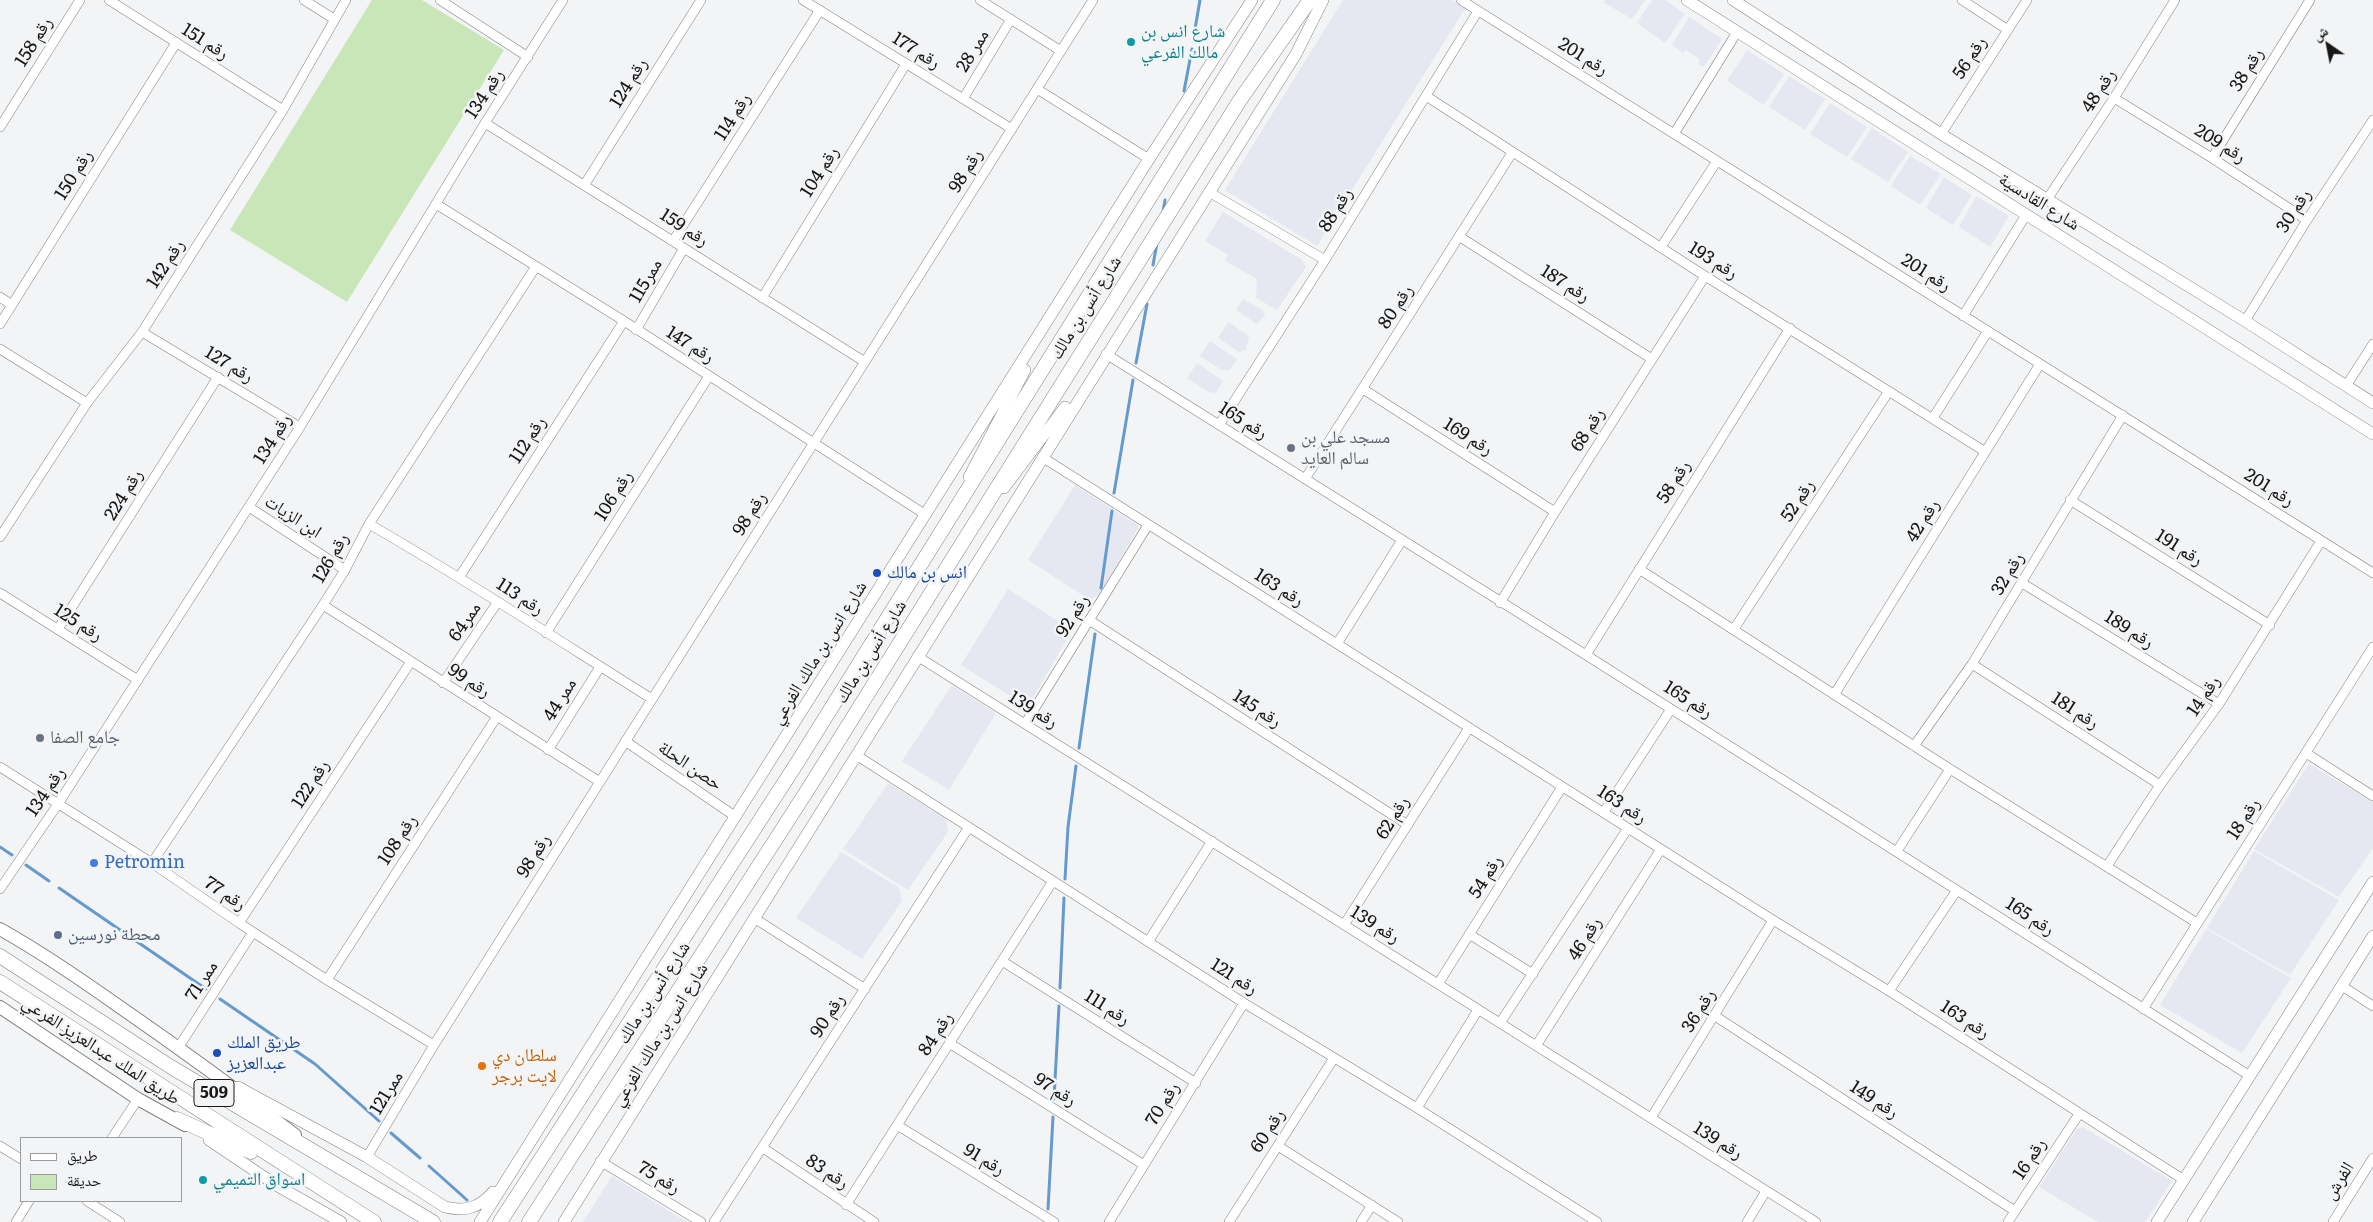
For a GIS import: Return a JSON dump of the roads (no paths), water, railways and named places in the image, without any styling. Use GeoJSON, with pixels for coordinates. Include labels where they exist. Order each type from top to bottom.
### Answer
{"type":"FeatureCollection","features":[{"type":"Feature","properties":{"kind":"main road","name":"شارع أنس بن مالك"},"geometry":{"type":"LineString","coordinates":[[500,1222],[797,763],[1273,0]]}},
{"type":"Feature","properties":{"kind":"main road","name":"شارع أنس بن مالك"},"geometry":{"type":"LineString","coordinates":[[529,1222],[805,794],[1240,100],[1310,0]]}},
{"type":"Feature","properties":{"kind":"main road"},"geometry":{"type":"LineString","coordinates":[[0,929],[59,964],[221,1078],[323,1156]]}},
{"type":"Feature","properties":{"kind":"main road","name":"509"},"geometry":{"type":"LineString","coordinates":[[0,956],[171,1067],[433,1222]]}},
{"type":"Feature","properties":{"kind":"main road","name":"509"},"geometry":{"type":"LineString","coordinates":[[0,982],[374,1222]]}},
{"type":"Feature","properties":{"kind":"main road","name":"طريق الملك عبدالعزيز الفرعي"},"geometry":{"type":"LineString","coordinates":[[0,1006],[138,1099],[209,1140]]}},
{"type":"Feature","properties":{"kind":"main road"},"geometry":{"type":"LineString","coordinates":[[177,1120],[286,1167]]}},
{"type":"Feature","properties":{"kind":"street","name":"رقم 158"},"geometry":{"type":"LineString","coordinates":[[0,126],[80,0]]}},
{"type":"Feature","properties":{"kind":"street","name":"رقم 151"},"geometry":{"type":"LineString","coordinates":[[109,0],[283,110]]}},
{"type":"Feature","properties":{"kind":"street"},"geometry":{"type":"LineString","coordinates":[[304,0],[334,19]]}},
{"type":"Feature","properties":{"kind":"street","name":"رقم 142"},"geometry":{"type":"LineString","coordinates":[[0,537],[87,403],[142,332],[283,110],[346,0]]}},
{"type":"Feature","properties":{"kind":"street"},"geometry":{"type":"LineString","coordinates":[[440,0],[528,57]]}},
{"type":"Feature","properties":{"kind":"street","name":"رقم 134"},"geometry":{"type":"LineString","coordinates":[[0,889],[58,804],[300,427],[485,123],[563,0]]}},
{"type":"Feature","properties":{"kind":"street","name":"رقم 124"},"geometry":{"type":"LineString","coordinates":[[584,184],[701,0]]}},
{"type":"Feature","properties":{"kind":"street","name":"رقم 177"},"geometry":{"type":"LineString","coordinates":[[803,0],[1012,129]]}},
{"type":"Feature","properties":{"kind":"street"},"geometry":{"type":"LineString","coordinates":[[980,0],[1061,51]]}},
{"type":"Feature","properties":{"kind":"street","name":"رقم 98"},"geometry":{"type":"LineString","coordinates":[[434,1044],[1093,0]]}},
{"type":"Feature","properties":{"kind":"street","name":"شارع انس بن مالك الفرعي"},"geometry":{"type":"LineString","coordinates":[[480,1222],[1148,160],[1252,0]]}},
{"type":"Feature","properties":{"kind":"street","name":"شارع انس بن مالك الفرعي"},"geometry":{"type":"LineString","coordinates":[[564,1222],[600,1161],[1296,54],[1323,0]]}},
{"type":"Feature","properties":{"kind":"street","name":"رقم 201"},"geometry":{"type":"LineString","coordinates":[[1461,0],[2373,573]]}},
{"type":"Feature","properties":{"kind":"street","name":"شارع القادسية"},"geometry":{"type":"LineString","coordinates":[[1687,0],[2373,434]]}},
{"type":"Feature","properties":{"kind":"street","name":"شارع القادسية"},"geometry":{"type":"LineString","coordinates":[[1733,0],[1941,134],[2048,198],[2373,403]]}},
{"type":"Feature","properties":{"kind":"street"},"geometry":{"type":"LineString","coordinates":[[1962,0],[2008,30]]}},
{"type":"Feature","properties":{"kind":"street","name":"رقم 56"},"geometry":{"type":"LineString","coordinates":[[1941,134],[2027,0]]}},
{"type":"Feature","properties":{"kind":"street","name":"رقم 48"},"geometry":{"type":"LineString","coordinates":[[2048,198],[2114,98],[2175,0]]}},
{"type":"Feature","properties":{"kind":"street","name":"رقم 38"},"geometry":{"type":"LineString","coordinates":[[2212,158],[2310,0]]}},
{"type":"Feature","properties":{"kind":"street","name":"رقم 114"},"geometry":{"type":"LineString","coordinates":[[673,241],[820,10]]}},
{"type":"Feature","properties":{"kind":"street","name":"رقم 88"},"geometry":{"type":"LineString","coordinates":[[1219,424],[1325,260],[1478,11]]}},
{"type":"Feature","properties":{"kind":"street","name":"ممر 28"},"geometry":{"type":"LineString","coordinates":[[963,99],[1011,19]]}},
{"type":"Feature","properties":{"kind":"street"},"geometry":{"type":"LineString","coordinates":[[1674,134],[1737,32]]}},
{"type":"Feature","properties":{"kind":"street","name":"رقم 150"},"geometry":{"type":"LineString","coordinates":[[0,324],[176,43]]}},
{"type":"Feature","properties":{"kind":"street","name":"رقم 104"},"geometry":{"type":"LineString","coordinates":[[762,298],[906,64]]}},
{"type":"Feature","properties":{"kind":"street"},"geometry":{"type":"LineString","coordinates":[[1037,88],[1148,160]]}},
{"type":"Feature","properties":{"kind":"street","name":"رقم 193"},"geometry":{"type":"LineString","coordinates":[[1426,96],[1705,276],[1890,390],[1984,451]]}},
{"type":"Feature","properties":{"kind":"street","name":"رقم 209"},"geometry":{"type":"LineString","coordinates":[[2114,98],[2212,158],[2307,220]]}},
{"type":"Feature","properties":{"kind":"street","name":"رقم 30"},"geometry":{"type":"LineString","coordinates":[[2245,321],[2307,220],[2373,120]]}},
{"type":"Feature","properties":{"kind":"street","name":"رقم 159"},"geometry":{"type":"LineString","coordinates":[[485,123],[865,362]]}},
{"type":"Feature","properties":{"kind":"street","name":"رقم 80"},"geometry":{"type":"LineString","coordinates":[[1305,479],[1512,153]]}},
{"type":"Feature","properties":{"kind":"street"},"geometry":{"type":"LineString","coordinates":[[1661,247],[1717,160]]}},
{"type":"Feature","properties":{"kind":"street"},"geometry":{"type":"LineString","coordinates":[[1209,192],[1325,260]]}},
{"type":"Feature","properties":{"kind":"street","name":"رقم 147"},"geometry":{"type":"LineString","coordinates":[[436,204],[535,268],[624,321],[926,515]]}},
{"type":"Feature","properties":{"kind":"street"},"geometry":{"type":"LineString","coordinates":[[1963,316],[2026,215]]}},
{"type":"Feature","properties":{"kind":"street","name":"رقم 187"},"geometry":{"type":"LineString","coordinates":[[1460,237],[1652,359]]}},
{"type":"Feature","properties":{"kind":"street","name":"ممر115"},"geometry":{"type":"LineString","coordinates":[[636,330],[684,248]]}},
{"type":"Feature","properties":{"kind":"street","name":"رقم 126"},"geometry":{"type":"LineString","coordinates":[[152,863],[345,570],[369,524],[535,268]]}},
{"type":"Feature","properties":{"kind":"street","name":"رقم 68"},"geometry":{"type":"LineString","coordinates":[[1500,603],[1555,512],[1705,276]]}},
{"type":"Feature","properties":{"kind":"street"},"geometry":{"type":"LineString","coordinates":[[933,546],[1069,286]]}},
{"type":"Feature","properties":{"kind":"street"},"geometry":{"type":"LineString","coordinates":[[0,297],[12,305]]}},
{"type":"Feature","properties":{"kind":"street","name":"رقم 112"},"geometry":{"type":"LineString","coordinates":[[460,576],[624,321]]}},
{"type":"Feature","properties":{"kind":"street","name":"رقم 58"},"geometry":{"type":"LineString","coordinates":[[1586,654],[1790,328]]}},
{"type":"Feature","properties":{"kind":"street"},"geometry":{"type":"LineString","coordinates":[[1933,418],[1988,331]]}},
{"type":"Feature","properties":{"kind":"street","name":"رقم 127"},"geometry":{"type":"LineString","coordinates":[[142,332],[300,427]]}},
{"type":"Feature","properties":{"kind":"street"},"geometry":{"type":"LineString","coordinates":[[2346,386],[2373,344]]}},
{"type":"Feature","properties":{"kind":"street"},"geometry":{"type":"LineString","coordinates":[[0,349],[87,403]]}},
{"type":"Feature","properties":{"kind":"street"},"geometry":{"type":"LineString","coordinates":[[960,545],[1106,354]]}},
{"type":"Feature","properties":{"kind":"street","name":"رقم 165"},"geometry":{"type":"LineString","coordinates":[[1106,354],[1500,603],[1586,654],[2250,1076]]}},
{"type":"Feature","properties":{"kind":"street","name":"رقم 42"},"geometry":{"type":"LineString","coordinates":[[1834,695],[1984,451],[2040,364]]}},
{"type":"Feature","properties":{"kind":"street","name":"رقم 106"},"geometry":{"type":"LineString","coordinates":[[546,633],[709,376]]}},
{"type":"Feature","properties":{"kind":"street","name":"رقم 224"},"geometry":{"type":"LineString","coordinates":[[58,630],[218,377]]}},
{"type":"Feature","properties":{"kind":"street","name":"رقم 169"},"geometry":{"type":"LineString","coordinates":[[1363,389],[1555,512]]}},
{"type":"Feature","properties":{"kind":"street","name":"رقم 52"},"geometry":{"type":"LineString","coordinates":[[1734,629],[1890,390]]}},
{"type":"Feature","properties":{"kind":"street","name":"رقم 32"},"geometry":{"type":"LineString","coordinates":[[1914,746],[1972,664],[2123,415]]}},
{"type":"Feature","properties":{"kind":"street","name":"رقم 163"},"geometry":{"type":"LineString","coordinates":[[1042,457],[1562,787],[1889,991],[2184,1180]]}},
{"type":"Feature","properties":{"kind":"street","name":"رقم 191"},"geometry":{"type":"LineString","coordinates":[[2070,500],[2270,625]]}},
{"type":"Feature","properties":{"kind":"street","name":"ابن الزيات"},"geometry":{"type":"LineString","coordinates":[[249,507],[345,570]]}},
{"type":"Feature","properties":{"kind":"street","name":"رقم 113"},"geometry":{"type":"LineString","coordinates":[[369,524],[460,576],[497,603],[652,700]]}},
{"type":"Feature","properties":{"kind":"street","name":"رقم 92"},"geometry":{"type":"LineString","coordinates":[[1025,724],[1148,525]]}},
{"type":"Feature","properties":{"kind":"street"},"geometry":{"type":"LineString","coordinates":[[1337,644],[1402,540]]}},
{"type":"Feature","properties":{"kind":"street","name":"رقم 14"},"geometry":{"type":"LineString","coordinates":[[2107,866],[2160,785],[2219,704],[2321,541]]}},
{"type":"Feature","properties":{"kind":"street"},"geometry":{"type":"LineString","coordinates":[[1639,569],[1950,770],[2197,923]]}},
{"type":"Feature","properties":{"kind":"street","name":"رقم 189"},"geometry":{"type":"LineString","coordinates":[[2022,583],[2219,704]]}},
{"type":"Feature","properties":{"kind":"street","name":"رقم 125"},"geometry":{"type":"LineString","coordinates":[[0,593],[138,680]]}},
{"type":"Feature","properties":{"kind":"street","name":"ممر64"},"geometry":{"type":"LineString","coordinates":[[443,684],[497,603]]}},
{"type":"Feature","properties":{"kind":"street","name":"رقم 99"},"geometry":{"type":"LineString","coordinates":[[322,605],[496,718],[600,782]]}},
{"type":"Feature","properties":{"kind":"street","name":"رقم 145"},"geometry":{"type":"LineString","coordinates":[[1089,620],[1408,825]]}},
{"type":"Feature","properties":{"kind":"street","name":"رقم 18"},"geometry":{"type":"LineString","coordinates":[[2143,1009],[2373,647]]}},
{"type":"Feature","properties":{"kind":"street","name":"رقم 139"},"geometry":{"type":"LineString","coordinates":[[917,656],[1816,1222]]}},
{"type":"Feature","properties":{"kind":"street","name":"رقم 122"},"geometry":{"type":"LineString","coordinates":[[239,923],[410,663]]}},
{"type":"Feature","properties":{"kind":"street","name":"رقم 181"},"geometry":{"type":"LineString","coordinates":[[1972,664],[2160,785]]}},
{"type":"Feature","properties":{"kind":"street","name":"ممر 44"},"geometry":{"type":"LineString","coordinates":[[548,750],[600,667]]}},
{"type":"Feature","properties":{"kind":"street"},"geometry":{"type":"LineString","coordinates":[[1604,812],[1671,709]]}},
{"type":"Feature","properties":{"kind":"street","name":"رقم 108"},"geometry":{"type":"LineString","coordinates":[[328,980],[496,718]]}},
{"type":"Feature","properties":{"kind":"street","name":"رقم 62"},"geometry":{"type":"LineString","coordinates":[[1344,925],[1469,728]]}},
{"type":"Feature","properties":{"kind":"street","name":"حصن الحلة"},"geometry":{"type":"LineString","coordinates":[[625,742],[736,817]]}},
{"type":"Feature","properties":{"kind":"street"},"geometry":{"type":"LineString","coordinates":[[2306,753],[2373,796]]}},
{"type":"Feature","properties":{"kind":"street","name":"رقم 121"},"geometry":{"type":"LineString","coordinates":[[856,755],[1244,1003],[1417,1108],[1597,1222]]}},
{"type":"Feature","properties":{"kind":"street","name":"رقم 77"},"geometry":{"type":"LineString","coordinates":[[0,767],[152,863],[239,923],[328,980],[434,1044]]}},
{"type":"Feature","properties":{"kind":"street"},"geometry":{"type":"LineString","coordinates":[[1897,852],[1950,770]]}},
{"type":"Feature","properties":{"kind":"street","name":"رقم 54"},"geometry":{"type":"LineString","coordinates":[[1438,984],[1562,787]]}},
{"type":"Feature","properties":{"kind":"street","name":"رقم 90"},"geometry":{"type":"LineString","coordinates":[[714,1222],[969,827]]}},
{"type":"Feature","properties":{"kind":"street"},"geometry":{"type":"LineString","coordinates":[[1500,1023],[1628,828]]}},
{"type":"Feature","properties":{"kind":"street"},"geometry":{"type":"LineString","coordinates":[[1148,942],[1212,841]]}},
{"type":"Feature","properties":{"kind":"street","name":"رقم 46"},"geometry":{"type":"LineString","coordinates":[[1536,1046],[1661,849]]}},
{"type":"Feature","properties":{"kind":"street","name":"رقم 84"},"geometry":{"type":"LineString","coordinates":[[846,1204],[1053,881]]}},
{"type":"Feature","properties":{"kind":"street"},"geometry":{"type":"LineString","coordinates":[[2157,1222],[2373,882]]}},
{"type":"Feature","properties":{"kind":"street"},"geometry":{"type":"LineString","coordinates":[[1889,991],[1957,890]]}},
{"type":"Feature","properties":{"kind":"street"},"geometry":{"type":"LineString","coordinates":[[754,918],[865,988]]}},
{"type":"Feature","properties":{"kind":"street","name":"رقم 36"},"geometry":{"type":"LineString","coordinates":[[1651,1118],[1774,920]]}},
{"type":"Feature","properties":{"kind":"street","name":"ممر 71"},"geometry":{"type":"LineString","coordinates":[[178,1048],[253,932]]}},
{"type":"Feature","properties":{"kind":"street"},"geometry":{"type":"LineString","coordinates":[[1469,934],[1533,974]]}},
{"type":"Feature","properties":{"kind":"street"},"geometry":{"type":"LineString","coordinates":[[2193,1222],[2373,936]]}},
{"type":"Feature","properties":{"kind":"street","name":"رقم 111"},"geometry":{"type":"LineString","coordinates":[[1002,961],[1196,1083]]}},
{"type":"Feature","properties":{"kind":"street"},"geometry":{"type":"LineString","coordinates":[[2342,986],[2373,1006]]}},
{"type":"Feature","properties":{"kind":"street","name":"رقم 70"},"geometry":{"type":"LineString","coordinates":[[1109,1222],[1244,1003]]}},
{"type":"Feature","properties":{"kind":"street"},"geometry":{"type":"LineString","coordinates":[[1417,1108],[1478,1010]]}},
{"type":"Feature","properties":{"kind":"street","name":"رقم 149"},"geometry":{"type":"LineString","coordinates":[[1715,1016],[2015,1211]]}},
{"type":"Feature","properties":{"kind":"street","name":"رقم 97"},"geometry":{"type":"LineString","coordinates":[[949,1043],[1144,1165]]}},
{"type":"Feature","properties":{"kind":"street","name":"ممر121"},"geometry":{"type":"LineString","coordinates":[[367,1157],[434,1044]]}},
{"type":"Feature","properties":{"kind":"street","name":"رقم 60"},"geometry":{"type":"LineString","coordinates":[[1229,1222],[1334,1058]]}},
{"type":"Feature","properties":{"kind":"street"},"geometry":{"type":"LineString","coordinates":[[221,1078],[367,1157],[445,1207],[468,1210],[485,1202],[516,1167]]}},
{"type":"Feature","properties":{"kind":"street"},"geometry":{"type":"LineString","coordinates":[[113,1137],[138,1099]]}},
{"type":"Feature","properties":{"kind":"street","name":"رقم 16"},"geometry":{"type":"LineString","coordinates":[[2008,1222],[2079,1114]]}},
{"type":"Feature","properties":{"kind":"street","name":"رقم 91"},"geometry":{"type":"LineString","coordinates":[[897,1126],[1054,1222]]}},
{"type":"Feature","properties":{"kind":"street"},"geometry":{"type":"LineString","coordinates":[[209,1140],[276,1185],[341,1222]]}},
{"type":"Feature","properties":{"kind":"street"},"geometry":{"type":"LineString","coordinates":[[0,1146],[20,1158]]}},
{"type":"Feature","properties":{"kind":"street"},"geometry":{"type":"LineString","coordinates":[[1278,1146],[1398,1222]]}},
{"type":"Feature","properties":{"kind":"street","name":"رقم 83"},"geometry":{"type":"LineString","coordinates":[[763,1148],[874,1222]]}},
{"type":"Feature","properties":{"kind":"street","name":"الفرش"},"geometry":{"type":"LineString","coordinates":[[2333,1222],[2373,1158]]}},
{"type":"Feature","properties":{"kind":"street","name":"رقم 75"},"geometry":{"type":"LineString","coordinates":[[600,1161],[701,1222]]}},
{"type":"Feature","properties":{"kind":"street"},"geometry":{"type":"LineString","coordinates":[[1747,1222],[1766,1191]]}},
{"type":"Feature","properties":{"kind":"street"},"geometry":{"type":"LineString","coordinates":[[16,1222],[29,1202]]}},
{"type":"Feature","properties":{"kind":"street"},"geometry":{"type":"LineString","coordinates":[[89,1202],[120,1222]]}},
{"type":"Feature","properties":{"kind":"street"},"geometry":{"type":"LineString","coordinates":[[1361,1222],[1372,1205]]}},
{"type":"Feature","properties":{"kind":"waterway"},"geometry":{"type":"LineString","coordinates":[[1195,29],[1200,0]]}},
{"type":"Feature","properties":{"kind":"waterway"},"geometry":{"type":"LineString","coordinates":[[1184,91],[1192,49]]}},
{"type":"Feature","properties":{"kind":"waterway"},"geometry":{"type":"LineString","coordinates":[[1163,212],[1165,200]]}},
{"type":"Feature","properties":{"kind":"waterway"},"geometry":{"type":"LineString","coordinates":[[1153,265],[1157,243]]}},
{"type":"Feature","properties":{"kind":"waterway"},"geometry":{"type":"LineString","coordinates":[[1136,363],[1147,304]]}},
{"type":"Feature","properties":{"kind":"waterway"},"geometry":{"type":"LineString","coordinates":[[1114,493],[1133,380]]}},
{"type":"Feature","properties":{"kind":"waterway"},"geometry":{"type":"LineString","coordinates":[[1101,588],[1112,511]]}},
{"type":"Feature","properties":{"kind":"waterway"},"geometry":{"type":"LineString","coordinates":[[1079,748],[1095,634]]}},
{"type":"Feature","properties":{"kind":"waterway"},"geometry":{"type":"LineString","coordinates":[[1065,879],[1068,827],[1076,766]]}},
{"type":"Feature","properties":{"kind":"waterway"},"geometry":{"type":"LineString","coordinates":[[0,847],[12,855]]}},
{"type":"Feature","properties":{"kind":"waterway"},"geometry":{"type":"LineString","coordinates":[[26,865],[49,881]]}},
{"type":"Feature","properties":{"kind":"waterway"},"geometry":{"type":"LineString","coordinates":[[59,888],[206,989]]}},
{"type":"Feature","properties":{"kind":"waterway"},"geometry":{"type":"LineString","coordinates":[[1060,988],[1064,898]]}},
{"type":"Feature","properties":{"kind":"waterway"},"geometry":{"type":"LineString","coordinates":[[220,999],[315,1064],[379,1121]]}},
{"type":"Feature","properties":{"kind":"waterway"},"geometry":{"type":"LineString","coordinates":[[1054,1099],[1059,1006]]}},
{"type":"Feature","properties":{"kind":"waterway"},"geometry":{"type":"LineString","coordinates":[[1048,1209],[1053,1117]]}},
{"type":"Feature","properties":{"kind":"waterway"},"geometry":{"type":"LineString","coordinates":[[391,1133],[420,1158]]}},
{"type":"Feature","properties":{"kind":"waterway"},"geometry":{"type":"LineString","coordinates":[[429,1166],[467,1200]]}},
{"type":"Feature","properties":{"kind":"place","name":"شارع انس بن مالك الفرعي"},"geometry":{"type":"Point","coordinates":[1131,42]}},
{"type":"Feature","properties":{"kind":"place","name":"مسجد علي بن سالم العايد"},"geometry":{"type":"Point","coordinates":[1291,448]}},
{"type":"Feature","properties":{"kind":"place","name":"انس بن مالك"},"geometry":{"type":"Point","coordinates":[877,573]}},
{"type":"Feature","properties":{"kind":"place","name":"جامع الصفا"},"geometry":{"type":"Point","coordinates":[40,738]}},
{"type":"Feature","properties":{"kind":"place","name":"Petromin"},"geometry":{"type":"Point","coordinates":[94,863]}},
{"type":"Feature","properties":{"kind":"place","name":"محطة نورسين"},"geometry":{"type":"Point","coordinates":[58,935]}},
{"type":"Feature","properties":{"kind":"place","name":"طريق الملك عبدالعزيز"},"geometry":{"type":"Point","coordinates":[217,1053]}},
{"type":"Feature","properties":{"kind":"place","name":"سلطان دي لايت برجر"},"geometry":{"type":"Point","coordinates":[482,1066]}},
{"type":"Feature","properties":{"kind":"place","name":"اسواق التميمي"},"geometry":{"type":"Point","coordinates":[203,1180]}}]}
